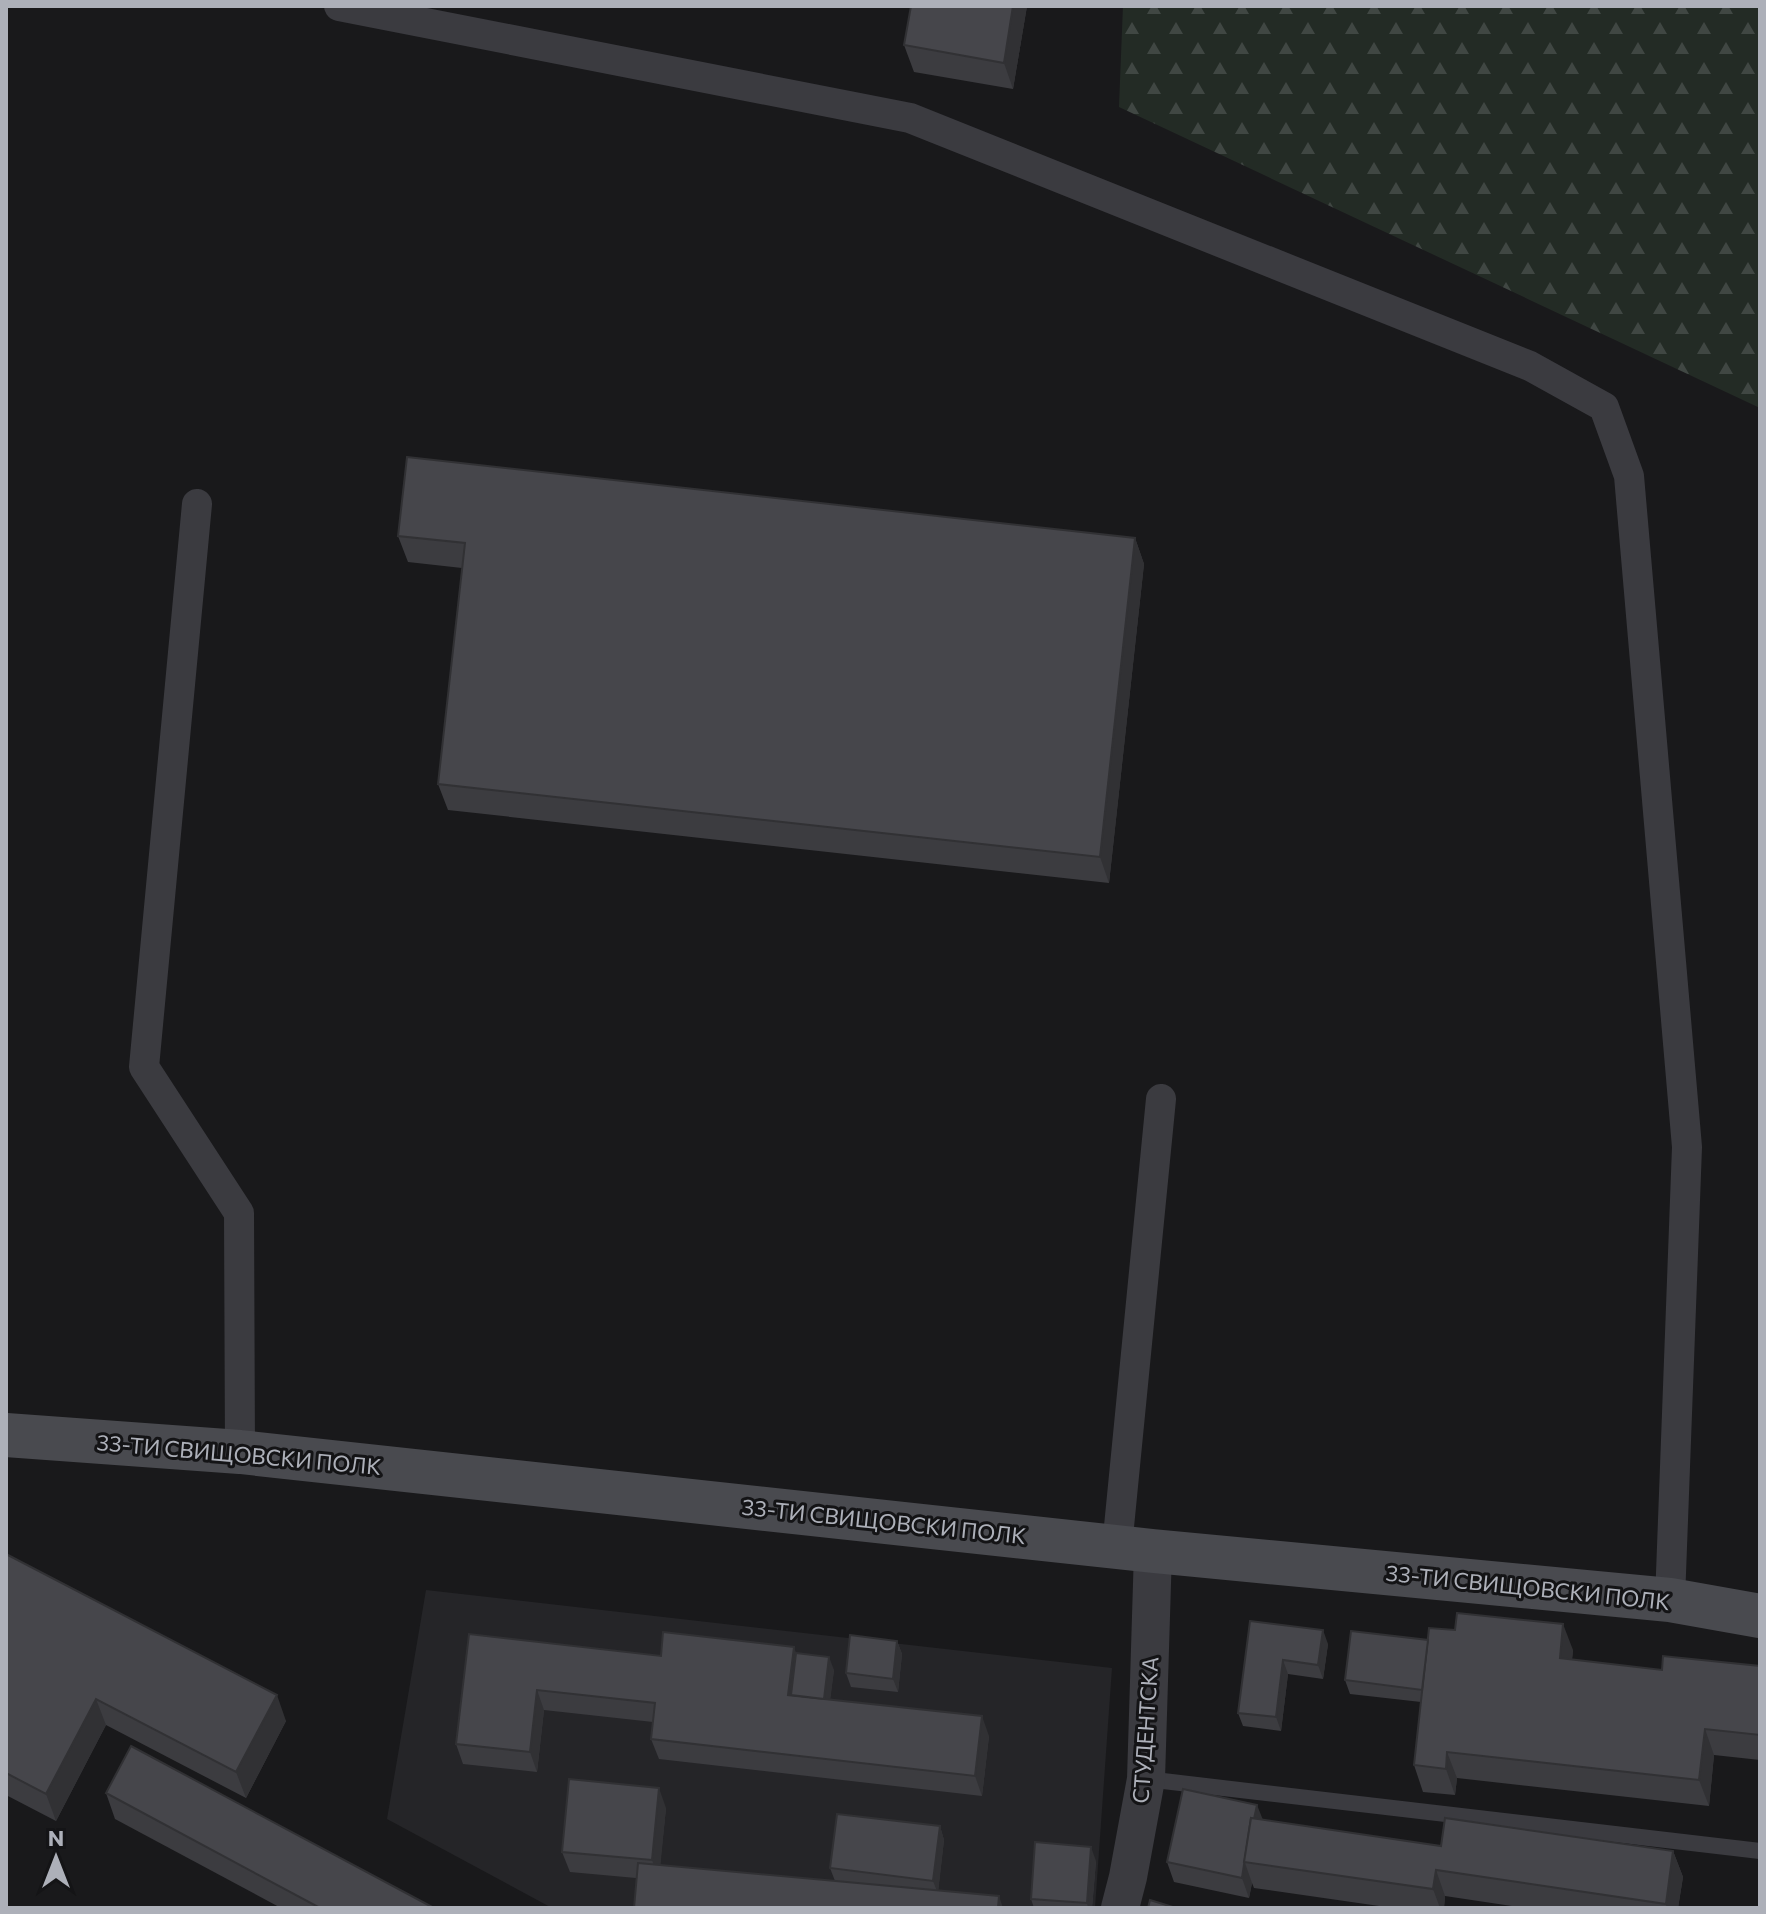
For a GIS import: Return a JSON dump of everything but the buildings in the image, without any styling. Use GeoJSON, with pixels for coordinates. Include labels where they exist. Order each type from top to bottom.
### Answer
{"type":"FeatureCollection","features":[{"type":"Feature","properties":{"kind":"main road","name":"33-ТИ СВИЩОВСКИ ПОЛК"},"geometry":{"type":"LineString","coordinates":[[6,1435],[240,1452],[1135,1549],[1670,1600],[1760,1616]]}},
{"type":"Feature","properties":{"kind":"street"},"geometry":{"type":"LineString","coordinates":[[339,6],[910,118],[1530,366],[1604,407],[1629,476],[1687,1147],[1670,1600]]}},
{"type":"Feature","properties":{"kind":"street"},"geometry":{"type":"LineString","coordinates":[[197,504],[144,1067],[239,1213],[240,1452]]}},
{"type":"Feature","properties":{"kind":"street"},"geometry":{"type":"LineString","coordinates":[[1135,1549],[1161,1099]]}},
{"type":"Feature","properties":{"kind":"street","name":"СТУДЕНТСКА"},"geometry":{"type":"LineString","coordinates":[[1120,1908],[1146,1779],[1135,1549]]}},
{"type":"Feature","properties":{"kind":"lane"},"geometry":{"type":"LineString","coordinates":[[1146,1779],[1760,1851]]}},
{"type":"Feature","properties":{"kind":"shaded area"},"geometry":{"type":"Polygon","coordinates":[[[426,1590],[1112,1668],[1095,1908],[552,1908],[387,1819],[426,1590]]]}},
{"type":"Feature","properties":{"kind":"green space"},"geometry":{"type":"Polygon","coordinates":[[[1123,6],[1760,6],[1760,408],[1119,107],[1123,6]]]}}]}
